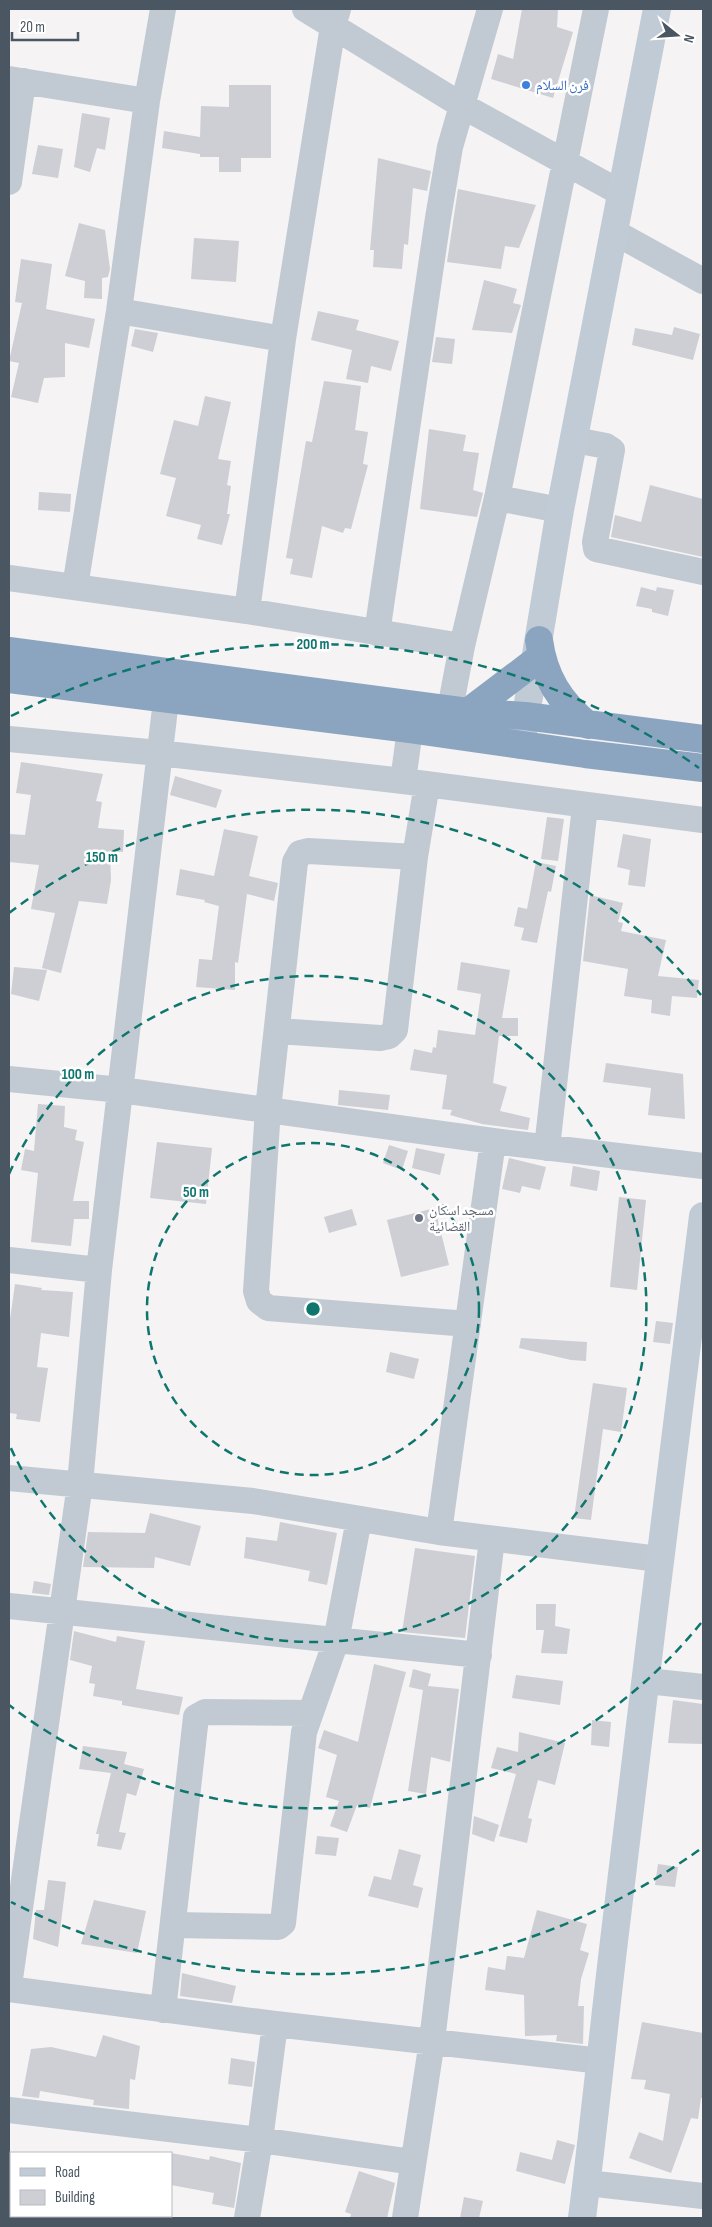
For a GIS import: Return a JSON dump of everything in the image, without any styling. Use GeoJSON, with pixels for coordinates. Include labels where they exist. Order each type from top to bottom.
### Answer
{"type":"FeatureCollection","features":[{"type":"Feature","properties":{"kind":"highway"},"geometry":{"type":"LineString","coordinates":[[9,651],[459,711],[525,716],[703,739]]}},
{"type":"Feature","properties":{"kind":"highway"},"geometry":{"type":"LineString","coordinates":[[459,711],[537,651],[554,688],[569,708],[588,725]]}},
{"type":"Feature","properties":{"kind":"highway"},"geometry":{"type":"LineString","coordinates":[[9,679],[703,768]]}},
{"type":"Feature","properties":{"kind":"street"},"geometry":{"type":"LineString","coordinates":[[75,587],[119,311],[147,101],[164,9]]}},
{"type":"Feature","properties":{"kind":"street"},"geometry":{"type":"LineString","coordinates":[[305,9],[336,17],[462,105],[621,193]]}},
{"type":"Feature","properties":{"kind":"street"},"geometry":{"type":"LineString","coordinates":[[378,633],[450,146],[490,9]]}},
{"type":"Feature","properties":{"kind":"street"},"geometry":{"type":"LineString","coordinates":[[459,711],[462,646],[497,498],[596,9]]}},
{"type":"Feature","properties":{"kind":"street"},"geometry":{"type":"LineString","coordinates":[[522,745],[525,716],[560,510],[657,9]]}},
{"type":"Feature","properties":{"kind":"street"},"geometry":{"type":"LineString","coordinates":[[247,611],[283,339],[336,17]]}},
{"type":"Feature","properties":{"kind":"street"},"geometry":{"type":"LineString","coordinates":[[9,182],[16,80],[147,101]]}},
{"type":"Feature","properties":{"kind":"street"},"geometry":{"type":"LineString","coordinates":[[614,232],[703,281]]}},
{"type":"Feature","properties":{"kind":"street"},"geometry":{"type":"LineString","coordinates":[[119,311],[283,339]]}},
{"type":"Feature","properties":{"kind":"street"},"geometry":{"type":"LineString","coordinates":[[575,440],[606,446],[612,450],[595,542],[596,550],[703,572]]}},
{"type":"Feature","properties":{"kind":"street"},"geometry":{"type":"LineString","coordinates":[[497,498],[560,510]]}},
{"type":"Feature","properties":{"kind":"street"},"geometry":{"type":"LineString","coordinates":[[9,578],[247,611],[462,646]]}},
{"type":"Feature","properties":{"kind":"street"},"geometry":{"type":"LineString","coordinates":[[166,700],[100,1270],[80,1484],[9,1987],[163,2010],[601,2061]]}},
{"type":"Feature","properties":{"kind":"street"},"geometry":{"type":"LineString","coordinates":[[278,1031],[380,1038],[389,1036],[395,1030],[414,856],[415,783],[410,729]]}},
{"type":"Feature","properties":{"kind":"street"},"geometry":{"type":"LineString","coordinates":[[9,739],[159,753],[415,783],[703,820]]}},
{"type":"Feature","properties":{"kind":"street"},"geometry":{"type":"LineString","coordinates":[[547,1148],[585,806]]}},
{"type":"Feature","properties":{"kind":"street"},"geometry":{"type":"LineString","coordinates":[[414,856],[308,851],[300,853],[295,862],[268,1109],[256,1291],[259,1301],[268,1308],[468,1324]]}},
{"type":"Feature","properties":{"kind":"street"},"geometry":{"type":"LineString","coordinates":[[9,1079],[121,1090],[493,1141],[703,1166]]}},
{"type":"Feature","properties":{"kind":"street"},"geometry":{"type":"LineString","coordinates":[[439,1532],[493,1141]]}},
{"type":"Feature","properties":{"kind":"street"},"geometry":{"type":"LineString","coordinates":[[582,2218],[647,1681],[659,1559],[703,1216]]}},
{"type":"Feature","properties":{"kind":"street"},"geometry":{"type":"LineString","coordinates":[[9,1260],[100,1270]]}},
{"type":"Feature","properties":{"kind":"street"},"geometry":{"type":"LineString","coordinates":[[9,1478],[252,1501],[439,1532],[659,1559]]}},
{"type":"Feature","properties":{"kind":"street"},"geometry":{"type":"LineString","coordinates":[[174,1925],[278,1927],[283,1923],[304,1732],[325,1677],[336,1641],[359,1519]]}},
{"type":"Feature","properties":{"kind":"street"},"geometry":{"type":"LineString","coordinates":[[405,2218],[432,2041],[492,1539]]}},
{"type":"Feature","properties":{"kind":"street"},"geometry":{"type":"LineString","coordinates":[[9,1606],[336,1641],[478,1654]]}},
{"type":"Feature","properties":{"kind":"street"},"geometry":{"type":"LineString","coordinates":[[647,1681],[703,1687]]}},
{"type":"Feature","properties":{"kind":"street"},"geometry":{"type":"LineString","coordinates":[[163,2010],[196,1717],[205,1712],[310,1713]]}},
{"type":"Feature","properties":{"kind":"street"},"geometry":{"type":"LineString","coordinates":[[247,2218],[260,2140],[275,2024]]}},
{"type":"Feature","properties":{"kind":"street"},"geometry":{"type":"LineString","coordinates":[[9,2110],[260,2140],[413,2162]]}},
{"type":"Feature","properties":{"kind":"street"},"geometry":{"type":"LineString","coordinates":[[587,2183],[703,2196]]}},
{"type":"Feature","properties":{"kind":"building"},"geometry":{"type":"Polygon","coordinates":[[[522,9],[558,9],[557,27],[573,32],[553,98],[491,79],[498,54],[513,59],[522,9]]]}},
{"type":"Feature","properties":{"kind":"building"},"geometry":{"type":"Polygon","coordinates":[[[229,85],[271,85],[271,158],[241,158],[241,172],[219,172],[219,157],[200,157],[200,154],[162,148],[164,131],[200,137],[201,106],[229,107],[229,85]]]}},
{"type":"Feature","properties":{"kind":"building"},"geometry":{"type":"Polygon","coordinates":[[[82,113],[110,118],[105,150],[97,148],[90,172],[74,167],[82,113]]]}},
{"type":"Feature","properties":{"kind":"building"},"geometry":{"type":"Polygon","coordinates":[[[38,145],[63,149],[58,178],[32,174],[38,145]]]}},
{"type":"Feature","properties":{"kind":"building"},"geometry":{"type":"Polygon","coordinates":[[[378,158],[431,171],[427,191],[413,188],[408,245],[404,244],[402,269],[373,267],[374,250],[370,250],[378,158]]]}},
{"type":"Feature","properties":{"kind":"building"},"geometry":{"type":"Polygon","coordinates":[[[458,189],[536,205],[519,248],[505,246],[501,269],[447,262],[458,189]]]}},
{"type":"Feature","properties":{"kind":"building"},"geometry":{"type":"Polygon","coordinates":[[[79,223],[105,230],[110,269],[108,277],[102,278],[102,299],[84,298],[85,281],[65,276],[79,223]]]}},
{"type":"Feature","properties":{"kind":"building"},"geometry":{"type":"Polygon","coordinates":[[[194,238],[239,241],[236,282],[191,279],[194,238]]]}},
{"type":"Feature","properties":{"kind":"building"},"geometry":{"type":"Polygon","coordinates":[[[21,259],[52,264],[46,309],[95,319],[89,348],[65,343],[65,377],[44,378],[38,403],[11,397],[19,363],[9,361],[22,303],[15,302],[21,259]]]}},
{"type":"Feature","properties":{"kind":"building"},"geometry":{"type":"Polygon","coordinates":[[[484,280],[517,289],[513,303],[521,305],[512,333],[472,330],[484,280]]]}},
{"type":"Feature","properties":{"kind":"building"},"geometry":{"type":"Polygon","coordinates":[[[318,311],[359,320],[356,330],[399,341],[391,371],[371,366],[368,383],[346,379],[352,350],[311,340],[318,311]]]}},
{"type":"Feature","properties":{"kind":"building"},"geometry":{"type":"Polygon","coordinates":[[[674,327],[700,334],[693,360],[632,345],[635,328],[672,335],[674,327]]]}},
{"type":"Feature","properties":{"kind":"building"},"geometry":{"type":"Polygon","coordinates":[[[135,329],[158,333],[153,352],[131,346],[135,329]]]}},
{"type":"Feature","properties":{"kind":"building"},"geometry":{"type":"Polygon","coordinates":[[[436,337],[455,339],[452,364],[432,362],[436,337]]]}},
{"type":"Feature","properties":{"kind":"building"},"geometry":{"type":"Polygon","coordinates":[[[324,381],[361,386],[355,430],[368,432],[363,464],[368,465],[351,529],[345,528],[343,533],[322,526],[312,578],[290,574],[293,559],[286,558],[306,441],[312,442],[324,381]]]}},
{"type":"Feature","properties":{"kind":"building"},"geometry":{"type":"Polygon","coordinates":[[[205,396],[231,402],[218,459],[231,461],[227,485],[231,486],[227,514],[230,514],[222,545],[197,539],[201,525],[166,516],[176,478],[160,474],[174,420],[198,426],[205,396]]]}},
{"type":"Feature","properties":{"kind":"building"},"geometry":{"type":"Polygon","coordinates":[[[429,429],[466,435],[463,451],[479,453],[473,490],[483,493],[477,517],[420,509],[429,429]]]}},
{"type":"Feature","properties":{"kind":"building"},"geometry":{"type":"Polygon","coordinates":[[[650,485],[703,499],[703,557],[611,537],[615,515],[641,522],[650,485]]]}},
{"type":"Feature","properties":{"kind":"building"},"geometry":{"type":"Polygon","coordinates":[[[39,492],[71,494],[70,512],[38,510],[39,492]]]}},
{"type":"Feature","properties":{"kind":"building"},"geometry":{"type":"Polygon","coordinates":[[[641,587],[656,591],[657,587],[674,590],[668,616],[652,612],[652,609],[636,606],[641,587]]]}},
{"type":"Feature","properties":{"kind":"building"},"geometry":{"type":"Polygon","coordinates":[[[21,762],[103,774],[96,801],[102,802],[98,828],[124,830],[123,852],[110,851],[111,880],[107,904],[79,901],[61,973],[42,968],[55,913],[31,909],[39,865],[9,862],[9,834],[25,835],[31,795],[16,793],[21,762]]]}},
{"type":"Feature","properties":{"kind":"building"},"geometry":{"type":"Polygon","coordinates":[[[175,776],[222,790],[216,808],[170,795],[175,776]]]}},
{"type":"Feature","properties":{"kind":"building"},"geometry":{"type":"Polygon","coordinates":[[[547,817],[564,819],[558,861],[541,859],[547,817]]]}},
{"type":"Feature","properties":{"kind":"building"},"geometry":{"type":"Polygon","coordinates":[[[224,829],[258,836],[249,876],[278,883],[274,901],[247,894],[238,963],[235,962],[235,990],[196,987],[199,959],[212,960],[219,906],[204,902],[205,900],[176,895],[180,869],[214,876],[224,829]]]}},
{"type":"Feature","properties":{"kind":"building"},"geometry":{"type":"Polygon","coordinates":[[[623,834],[651,839],[645,887],[628,885],[630,870],[617,867],[623,834]]]}},
{"type":"Feature","properties":{"kind":"building"},"geometry":{"type":"Polygon","coordinates":[[[536,862],[556,866],[551,892],[548,891],[537,943],[521,940],[524,928],[514,926],[518,907],[527,909],[536,862]]]}},
{"type":"Feature","properties":{"kind":"building"},"geometry":{"type":"Polygon","coordinates":[[[590,895],[623,903],[618,922],[623,923],[621,931],[666,940],[658,976],[699,980],[697,998],[672,996],[670,1016],[651,1013],[652,1000],[624,996],[628,969],[583,961],[590,895]]]}},
{"type":"Feature","properties":{"kind":"building"},"geometry":{"type":"Polygon","coordinates":[[[461,962],[510,970],[502,1018],[518,1018],[518,1036],[499,1036],[493,1083],[507,1087],[500,1111],[530,1118],[528,1130],[482,1124],[450,1115],[452,1110],[442,1109],[447,1075],[410,1070],[414,1049],[432,1053],[433,1047],[436,1048],[438,1030],[475,1035],[481,994],[457,990],[461,962]]]}},
{"type":"Feature","properties":{"kind":"building"},"geometry":{"type":"Polygon","coordinates":[[[14,967],[47,970],[39,1001],[11,994],[14,967]]]}},
{"type":"Feature","properties":{"kind":"building"},"geometry":{"type":"Polygon","coordinates":[[[606,1063],[683,1074],[685,1119],[648,1115],[651,1088],[603,1082],[606,1063]]]}},
{"type":"Feature","properties":{"kind":"building"},"geometry":{"type":"Polygon","coordinates":[[[339,1090],[390,1095],[388,1110],[338,1105],[339,1090]]]}},
{"type":"Feature","properties":{"kind":"building"},"geometry":{"type":"Polygon","coordinates":[[[38,1104],[65,1106],[64,1127],[77,1130],[75,1140],[84,1142],[73,1201],[89,1201],[89,1219],[74,1219],[71,1246],[31,1242],[38,1173],[21,1170],[25,1149],[34,1151],[38,1104]]]}},
{"type":"Feature","properties":{"kind":"building"},"geometry":{"type":"Polygon","coordinates":[[[157,1142],[212,1148],[206,1204],[150,1198],[157,1142]]]}},
{"type":"Feature","properties":{"kind":"building"},"geometry":{"type":"Polygon","coordinates":[[[389,1145],[408,1151],[402,1170],[383,1163],[389,1145]]]}},
{"type":"Feature","properties":{"kind":"building"},"geometry":{"type":"Polygon","coordinates":[[[416,1148],[445,1154],[440,1175],[412,1168],[416,1148]]]}},
{"type":"Feature","properties":{"kind":"building"},"geometry":{"type":"Polygon","coordinates":[[[509,1158],[546,1167],[540,1190],[522,1186],[520,1193],[502,1189],[509,1158]]]}},
{"type":"Feature","properties":{"kind":"building"},"geometry":{"type":"Polygon","coordinates":[[[573,1166],[600,1171],[597,1191],[570,1186],[573,1166]]]}},
{"type":"Feature","properties":{"kind":"building"},"geometry":{"type":"Polygon","coordinates":[[[619,1197],[646,1200],[637,1290],[610,1287],[619,1197]]]}},
{"type":"Feature","properties":{"kind":"building"},"geometry":{"type":"Polygon","coordinates":[[[435,1208],[449,1265],[401,1277],[387,1220],[435,1208]]]}},
{"type":"Feature","properties":{"kind":"building"},"geometry":{"type":"Polygon","coordinates":[[[352,1209],[357,1225],[329,1233],[324,1217],[352,1209]]]}},
{"type":"Feature","properties":{"kind":"building"},"geometry":{"type":"Polygon","coordinates":[[[15,1284],[42,1288],[41,1290],[73,1292],[69,1337],[41,1333],[37,1367],[48,1368],[40,1422],[16,1419],[17,1414],[9,1413],[9,1326],[15,1284]]]}},
{"type":"Feature","properties":{"kind":"building"},"geometry":{"type":"Polygon","coordinates":[[[656,1321],[673,1323],[670,1344],[653,1342],[656,1321]]]}},
{"type":"Feature","properties":{"kind":"building"},"geometry":{"type":"Polygon","coordinates":[[[521,1338],[587,1342],[586,1361],[571,1360],[519,1348],[521,1338]]]}},
{"type":"Feature","properties":{"kind":"building"},"geometry":{"type":"Polygon","coordinates":[[[390,1352],[419,1359],[414,1379],[386,1372],[390,1352]]]}},
{"type":"Feature","properties":{"kind":"building"},"geometry":{"type":"Polygon","coordinates":[[[593,1383],[627,1388],[621,1432],[603,1429],[591,1520],[574,1518],[593,1383]]]}},
{"type":"Feature","properties":{"kind":"building"},"geometry":{"type":"Polygon","coordinates":[[[150,1513],[201,1526],[190,1566],[155,1557],[154,1568],[83,1567],[88,1532],[145,1533],[150,1513]]]}},
{"type":"Feature","properties":{"kind":"building"},"geometry":{"type":"Polygon","coordinates":[[[280,1522],[337,1533],[327,1585],[308,1581],[310,1571],[244,1558],[246,1537],[277,1541],[280,1522]]]}},
{"type":"Feature","properties":{"kind":"building"},"geometry":{"type":"Polygon","coordinates":[[[415,1548],[475,1556],[465,1638],[402,1632],[415,1548]]]}},
{"type":"Feature","properties":{"kind":"building"},"geometry":{"type":"Polygon","coordinates":[[[34,1581],[51,1584],[49,1595],[32,1593],[34,1581]]]}},
{"type":"Feature","properties":{"kind":"building"},"geometry":{"type":"Polygon","coordinates":[[[536,1604],[556,1604],[555,1626],[570,1629],[567,1654],[541,1653],[544,1630],[536,1630],[536,1604]]]}},
{"type":"Feature","properties":{"kind":"building"},"geometry":{"type":"Polygon","coordinates":[[[74,1631],[116,1642],[117,1636],[145,1641],[136,1689],[183,1697],[179,1715],[122,1705],[122,1701],[93,1696],[95,1684],[89,1683],[92,1666],[70,1660],[74,1631]]]}},
{"type":"Feature","properties":{"kind":"building"},"geometry":{"type":"Polygon","coordinates":[[[374,1664],[406,1672],[370,1808],[357,1805],[347,1832],[330,1826],[339,1801],[326,1797],[337,1755],[318,1748],[324,1730],[358,1742],[374,1664]]]}},
{"type":"Feature","properties":{"kind":"building"},"geometry":{"type":"Polygon","coordinates":[[[413,1669],[431,1674],[428,1686],[459,1689],[450,1762],[431,1757],[426,1794],[408,1791],[423,1690],[409,1687],[413,1669]]]}},
{"type":"Feature","properties":{"kind":"building"},"geometry":{"type":"Polygon","coordinates":[[[516,1675],[563,1681],[560,1705],[512,1698],[516,1675]]]}},
{"type":"Feature","properties":{"kind":"building"},"geometry":{"type":"Polygon","coordinates":[[[673,1700],[703,1704],[703,1744],[668,1743],[673,1700]]]}},
{"type":"Feature","properties":{"kind":"building"},"geometry":{"type":"Polygon","coordinates":[[[592,1720],[611,1722],[609,1747],[591,1745],[592,1720]]]}},
{"type":"Feature","properties":{"kind":"building"},"geometry":{"type":"Polygon","coordinates":[[[519,1732],[565,1743],[555,1785],[538,1780],[528,1818],[532,1819],[527,1843],[499,1836],[516,1774],[491,1768],[497,1747],[518,1752],[519,1732]]]}},
{"type":"Feature","properties":{"kind":"building"},"geometry":{"type":"Polygon","coordinates":[[[83,1746],[127,1752],[124,1764],[144,1769],[136,1796],[127,1793],[119,1832],[126,1833],[121,1850],[97,1846],[99,1834],[96,1834],[111,1773],[79,1769],[83,1746]]]}},
{"type":"Feature","properties":{"kind":"building"},"geometry":{"type":"Polygon","coordinates":[[[474,1816],[499,1825],[494,1842],[472,1834],[474,1816]]]}},
{"type":"Feature","properties":{"kind":"building"},"geometry":{"type":"Polygon","coordinates":[[[317,1836],[339,1838],[336,1856],[315,1854],[317,1836]]]}},
{"type":"Feature","properties":{"kind":"building"},"geometry":{"type":"Polygon","coordinates":[[[399,1849],[421,1855],[413,1885],[423,1888],[418,1908],[368,1896],[374,1876],[391,1880],[399,1849]]]}},
{"type":"Feature","properties":{"kind":"building"},"geometry":{"type":"Polygon","coordinates":[[[658,1864],[678,1867],[675,1887],[655,1885],[658,1864]]]}},
{"type":"Feature","properties":{"kind":"building"},"geometry":{"type":"Polygon","coordinates":[[[48,1880],[66,1882],[58,1947],[33,1939],[36,1910],[44,1910],[48,1880]]]}},
{"type":"Feature","properties":{"kind":"building"},"geometry":{"type":"Polygon","coordinates":[[[94,1900],[146,1911],[137,1953],[81,1944],[94,1900]]]}},
{"type":"Feature","properties":{"kind":"building"},"geometry":{"type":"Polygon","coordinates":[[[537,1910],[587,1924],[580,1950],[589,1953],[581,1979],[578,2006],[584,2006],[583,2044],[556,2041],[557,2035],[525,2036],[524,1995],[485,1990],[488,1967],[505,1970],[507,1956],[524,1958],[537,1910]]]}},
{"type":"Feature","properties":{"kind":"building"},"geometry":{"type":"Polygon","coordinates":[[[182,1973],[236,1986],[232,2003],[180,1996],[182,1973]]]}},
{"type":"Feature","properties":{"kind":"building"},"geometry":{"type":"Polygon","coordinates":[[[642,2022],[703,2033],[703,2098],[701,2098],[698,2119],[691,2118],[671,2173],[629,2158],[639,2132],[663,2141],[670,2094],[644,2089],[646,2080],[631,2079],[642,2022]]]}},
{"type":"Feature","properties":{"kind":"building"},"geometry":{"type":"Polygon","coordinates":[[[103,2035],[140,2046],[135,2080],[130,2079],[129,2109],[93,2105],[94,2100],[40,2091],[39,2098],[22,2096],[31,2049],[51,2047],[96,2057],[103,2035]]]}},
{"type":"Feature","properties":{"kind":"building"},"geometry":{"type":"Polygon","coordinates":[[[231,2058],[255,2062],[252,2087],[228,2084],[231,2058]]]}},
{"type":"Feature","properties":{"kind":"building"},"geometry":{"type":"Polygon","coordinates":[[[557,2140],[575,2145],[565,2184],[516,2171],[520,2152],[552,2160],[557,2140]]]}},
{"type":"Feature","properties":{"kind":"building"},"geometry":{"type":"Polygon","coordinates":[[[172,2153],[209,2160],[210,2156],[241,2163],[234,2208],[212,2204],[214,2193],[172,2185],[172,2153]]]}},
{"type":"Feature","properties":{"kind":"building"},"geometry":{"type":"Polygon","coordinates":[[[359,2171],[395,2183],[387,2218],[350,2218],[351,2214],[345,2212],[359,2171]]]}},
{"type":"Feature","properties":{"kind":"building"},"geometry":{"type":"Polygon","coordinates":[[[464,2197],[483,2201],[479,2218],[460,2218],[464,2197]]]}},
{"type":"Feature","properties":{"kind":"place","name":"فرن السلام"},"geometry":{"type":"Point","coordinates":[526,85]}},
{"type":"Feature","properties":{"kind":"place","name":"مسجد اسكان القضائية"},"geometry":{"type":"Point","coordinates":[419,1218]}}]}
